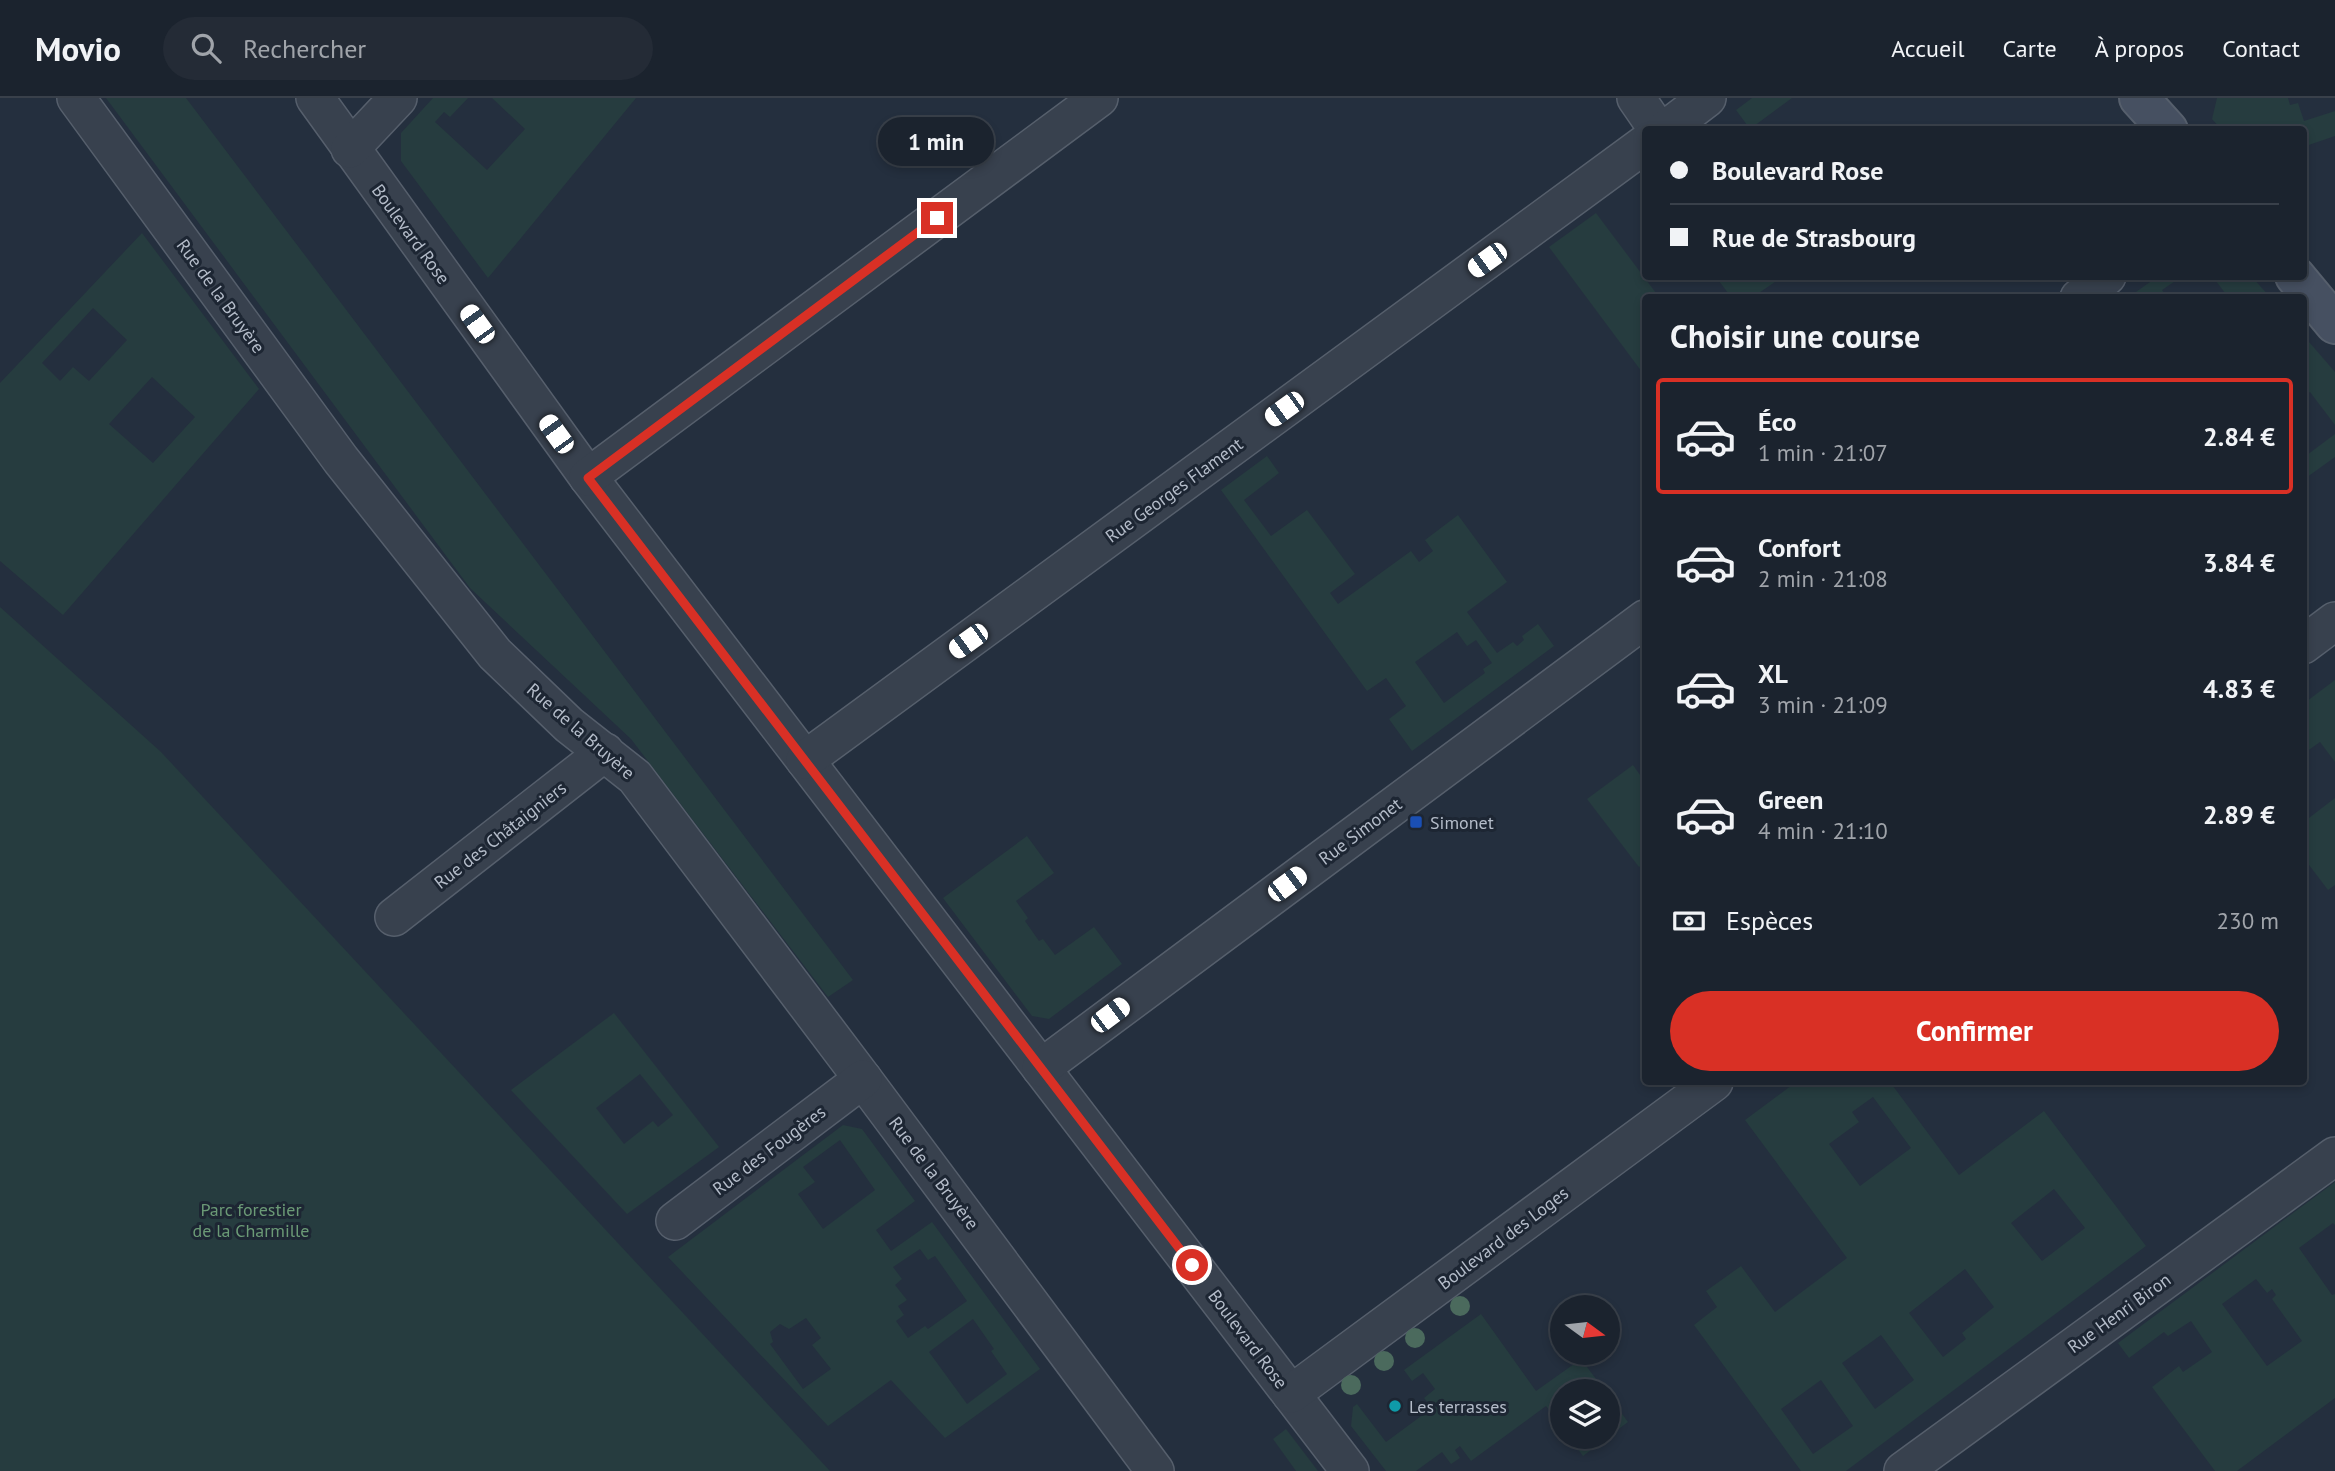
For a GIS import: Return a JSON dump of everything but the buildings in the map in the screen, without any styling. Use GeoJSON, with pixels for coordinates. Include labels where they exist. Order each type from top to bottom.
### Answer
{"type":"FeatureCollection","features":[{"type":"Feature","properties":{"kind":"street","name":"Rue de la Bruyère"},"geometry":{"type":"LineString","coordinates":[[76,98],[341,460],[495,654],[569,725],[635,777],[1155,1471]]}},
{"type":"Feature","properties":{"kind":"street","name":"Boulevard Rose"},"geometry":{"type":"LineString","coordinates":[[315,98],[588,478],[1350,1471]]}},
{"type":"Feature","properties":{"kind":"street"},"geometry":{"type":"LineString","coordinates":[[350,149],[398,98]]}},
{"type":"Feature","properties":{"kind":"street"},"geometry":{"type":"LineString","coordinates":[[1636,98],[1655,126]]}},
{"type":"Feature","properties":{"kind":"street"},"geometry":{"type":"LineString","coordinates":[[1670,126],[1707,98]]}},
{"type":"Feature","properties":{"kind":"street"},"geometry":{"type":"LineString","coordinates":[[2139,98],[2164,126]]}},
{"type":"Feature","properties":{"kind":"street"},"geometry":{"type":"LineString","coordinates":[[588,478],[1091,100]]}},
{"type":"Feature","properties":{"kind":"street","name":"Rue Georges Flament"},"geometry":{"type":"LineString","coordinates":[[805,760],[1642,146]]}},
{"type":"Feature","properties":{"kind":"street"},"geometry":{"type":"LineString","coordinates":[[2084,294],[2102,280]]}},
{"type":"Feature","properties":{"kind":"street"},"geometry":{"type":"LineString","coordinates":[[2298,280],[2335,324]]}},
{"type":"Feature","properties":{"kind":"street","name":"Rue Simonet"},"geometry":{"type":"LineString","coordinates":[[1041,1068],[1642,621]]}},
{"type":"Feature","properties":{"kind":"street"},"geometry":{"type":"LineString","coordinates":[[2307,642],[2335,621]]}},
{"type":"Feature","properties":{"kind":"street","name":"Rue des Châtaigniers"},"geometry":{"type":"LineString","coordinates":[[394,917],[606,752]]}},
{"type":"Feature","properties":{"kind":"street","name":"Rue des Fougères"},"geometry":{"type":"LineString","coordinates":[[675,1221],[863,1079]]}},
{"type":"Feature","properties":{"kind":"street","name":"Boulevard des Loges"},"geometry":{"type":"LineString","coordinates":[[1291,1394],[1710,1085]]}},
{"type":"Feature","properties":{"kind":"street","name":"Rue Henri Biron"},"geometry":{"type":"LineString","coordinates":[[1903,1471],[2335,1156]]}},
{"type":"Feature","properties":{"kind":"green space"},"geometry":{"type":"Polygon","coordinates":[[[106,98],[186,98],[853,980],[828,997],[631,739],[470,588],[106,98]]]}},
{"type":"Feature","properties":{"kind":"green space"},"geometry":{"type":"Polygon","coordinates":[[[433,98],[468,98],[450,117],[444,112],[435,122],[487,170],[525,129],[492,98],[636,98],[488,278],[401,161],[401,133],[433,98]]]}},
{"type":"Feature","properties":{"kind":"green space"},"geometry":{"type":"Polygon","coordinates":[[[1752,98],[1792,98],[1754,126],[1748,126],[1736,110],[1752,98]]]}},
{"type":"Feature","properties":{"kind":"green space"},"geometry":{"type":"Polygon","coordinates":[[[2217,98],[2288,98],[2290,105],[2298,103],[2304,121],[2335,111],[2335,136],[2307,146],[2307,126],[2218,126],[2212,119],[2217,98]]]}},
{"type":"Feature","properties":{"kind":"green space"},"geometry":{"type":"Polygon","coordinates":[[[1596,213],[1642,274],[1642,280],[1646,280],[1657,294],[1642,294],[1642,372],[1549,247],[1596,213]]]}},
{"type":"Feature","properties":{"kind":"green space"},"geometry":{"type":"Polygon","coordinates":[[[142,233],[259,389],[63,615],[0,561],[0,383],[142,233]],[[93,308],[42,363],[60,381],[73,367],[89,381],[127,340],[93,308]],[[152,377],[109,424],[153,463],[195,417],[152,377]]]}},
{"type":"Feature","properties":{"kind":"green space"},"geometry":{"type":"Polygon","coordinates":[[[1718,280],[1778,280],[1757,294],[1729,294],[1718,280]]]}},
{"type":"Feature","properties":{"kind":"green space"},"geometry":{"type":"Polygon","coordinates":[[[2153,280],[2177,280],[2162,290],[2165,294],[2133,294],[2153,280]]]}},
{"type":"Feature","properties":{"kind":"green space"},"geometry":{"type":"Polygon","coordinates":[[[2215,280],[2255,280],[2267,294],[2226,294],[2215,280]]]}},
{"type":"Feature","properties":{"kind":"green space"},"geometry":{"type":"Polygon","coordinates":[[[2307,340],[2335,372],[2335,425],[2310,392],[2307,394],[2307,340]]]}},
{"type":"Feature","properties":{"kind":"green space"},"geometry":{"type":"Polygon","coordinates":[[[2335,434],[2335,457],[2307,477],[2307,455],[2335,434]]]}},
{"type":"Feature","properties":{"kind":"green space"},"geometry":{"type":"Polygon","coordinates":[[[1267,456],[1279,473],[1244,500],[1271,536],[1307,510],[1355,574],[1330,593],[1338,604],[1411,551],[1419,562],[1433,551],[1425,540],[1458,515],[1507,582],[1467,612],[1497,653],[1513,642],[1517,646],[1524,640],[1522,636],[1538,624],[1554,646],[1412,751],[1389,719],[1406,706],[1386,678],[1367,691],[1221,490],[1267,456]],[[1457,632],[1415,662],[1444,703],[1485,673],[1483,669],[1492,663],[1476,640],[1467,646],[1457,632]]]}},
{"type":"Feature","properties":{"kind":"green space","name":"Parc forestier de la Charmille"},"geometry":{"type":"Polygon","coordinates":[[[0,607],[161,752],[830,1471],[0,1471],[0,607]]]}},
{"type":"Feature","properties":{"kind":"green space"},"geometry":{"type":"Polygon","coordinates":[[[2335,680],[2335,762],[2320,742],[2307,751],[2307,701],[2335,680]]]}},
{"type":"Feature","properties":{"kind":"green space"},"geometry":{"type":"Polygon","coordinates":[[[1633,765],[1642,778],[1642,865],[1639,867],[1587,799],[1633,765]]]}},
{"type":"Feature","properties":{"kind":"green space"},"geometry":{"type":"Polygon","coordinates":[[[2335,798],[2335,885],[2328,890],[2307,862],[2307,819],[2335,798]]]}},
{"type":"Feature","properties":{"kind":"green space"},"geometry":{"type":"Polygon","coordinates":[[[1027,836],[1054,873],[1016,901],[1028,918],[1025,921],[1039,941],[1043,939],[1055,955],[1094,927],[1122,964],[1049,1019],[1032,1016],[943,898],[1027,836]]]}},
{"type":"Feature","properties":{"kind":"green space"},"geometry":{"type":"Polygon","coordinates":[[[614,1013],[719,1147],[627,1214],[511,1090],[614,1013]],[[640,1074],[596,1108],[624,1144],[653,1121],[658,1127],[673,1115],[640,1074]]]}},
{"type":"Feature","properties":{"kind":"green space"},"geometry":{"type":"Polygon","coordinates":[[[1792,1085],[1892,1085],[1959,1175],[2044,1111],[2146,1246],[1846,1471],[1801,1471],[1694,1325],[1717,1307],[1706,1291],[1741,1266],[1775,1312],[1847,1258],[1745,1120],[1792,1085]],[[1873,1097],[1852,1112],[1859,1122],[1829,1144],[1860,1186],[1911,1148],[1873,1097]],[[2054,1189],[2011,1223],[2042,1261],[2085,1228],[2054,1189]],[[1965,1269],[1909,1313],[1943,1357],[1966,1339],[1962,1333],[1994,1307],[1965,1269]],[[1881,1335],[1842,1363],[1875,1409],[1914,1380],[1881,1335]],[[1821,1380],[1781,1409],[1813,1454],[1853,1426],[1821,1380]]]}},
{"type":"Feature","properties":{"kind":"green space"},"geometry":{"type":"Polygon","coordinates":[[[843,1125],[862,1129],[915,1201],[876,1230],[891,1251],[932,1222],[1040,1369],[945,1438],[891,1380],[828,1426],[668,1257],[843,1125]],[[840,1140],[803,1167],[815,1182],[798,1194],[823,1229],[875,1190],[840,1140]],[[920,1249],[893,1267],[902,1279],[895,1285],[907,1300],[898,1306],[904,1315],[896,1321],[908,1338],[925,1326],[928,1329],[967,1301],[935,1256],[928,1260],[920,1249]],[[806,1318],[789,1329],[780,1324],[770,1332],[773,1342],[770,1344],[803,1389],[831,1369],[812,1345],[821,1338],[806,1318]],[[973,1319],[929,1352],[967,1404],[1007,1374],[973,1319]]]}},
{"type":"Feature","properties":{"kind":"green space"},"geometry":{"type":"Polygon","coordinates":[[[2335,1182],[2335,1225],[2333,1223],[2299,1248],[2332,1295],[2335,1294],[2335,1398],[2237,1471],[2215,1471],[2152,1387],[2179,1366],[2183,1372],[2212,1352],[2191,1321],[2168,1336],[2164,1332],[2129,1358],[2118,1343],[2335,1182]],[[2256,1279],[2222,1304],[2267,1366],[2302,1341],[2272,1299],[2276,1295],[2272,1289],[2267,1293],[2256,1279]]]}},
{"type":"Feature","properties":{"kind":"green space"},"geometry":{"type":"Polygon","coordinates":[[[1481,1314],[1536,1391],[1550,1381],[1550,1411],[1546,1406],[1471,1461],[1460,1446],[1455,1450],[1460,1458],[1451,1464],[1442,1452],[1416,1471],[1386,1471],[1351,1426],[1353,1407],[1357,1404],[1386,1442],[1432,1408],[1424,1398],[1435,1389],[1423,1373],[1412,1381],[1404,1370],[1481,1314]]]}},
{"type":"Feature","properties":{"kind":"green space"},"geometry":{"type":"Polygon","coordinates":[[[1573,1365],[1586,1365],[1596,1379],[1553,1379],[1573,1365]]]}},
{"type":"Feature","properties":{"kind":"green space"},"geometry":{"type":"Polygon","coordinates":[[[1620,1411],[1628,1422],[1620,1428],[1620,1411]]]}},
{"type":"Feature","properties":{"kind":"green space"},"geometry":{"type":"Polygon","coordinates":[[[1286,1429],[1318,1471],[1296,1471],[1273,1439],[1286,1429]]]}},
{"type":"Feature","properties":{"kind":"green space"},"geometry":{"type":"Polygon","coordinates":[[[1578,1449],[1592,1449],[1583,1456],[1578,1449]]]}},
{"type":"Feature","properties":{"kind":"place","name":"Simonet"},"geometry":{"type":"Point","coordinates":[1416,822]}},
{"type":"Feature","properties":{"kind":"place","name":"Les terrasses"},"geometry":{"type":"Point","coordinates":[1395,1406]}},
{"type":"Feature","properties":{"kind":"route"},"geometry":{"type":"LineString","coordinates":[[937,218],[588,478],[1192,1265]]}}]}
